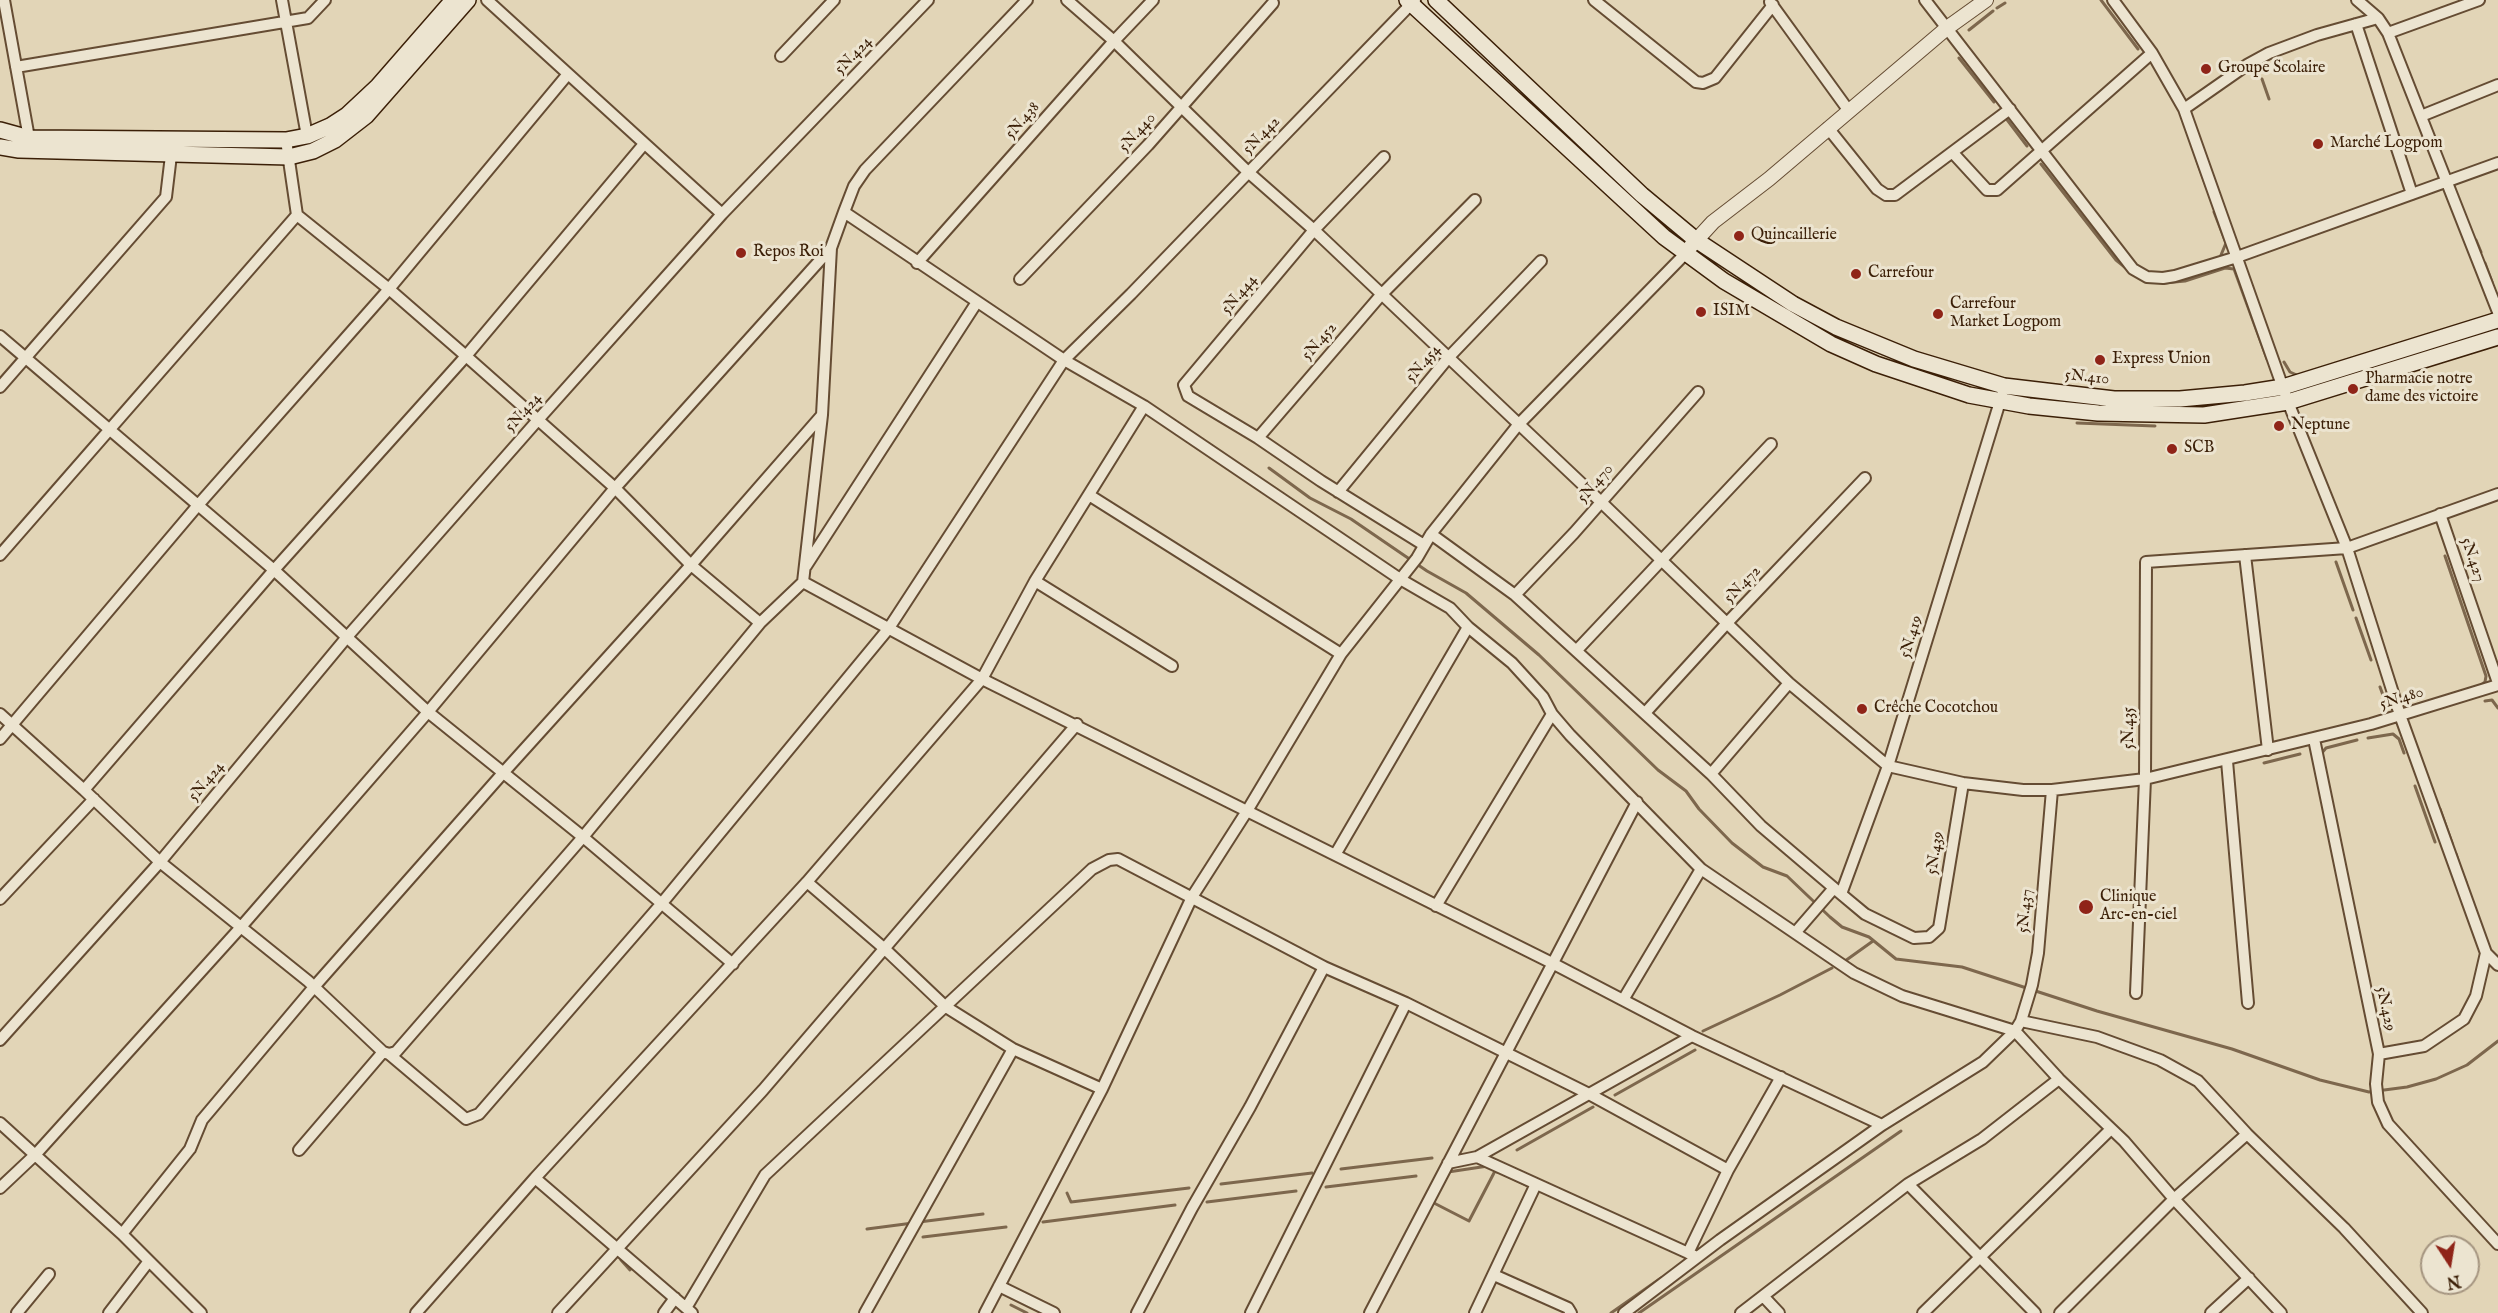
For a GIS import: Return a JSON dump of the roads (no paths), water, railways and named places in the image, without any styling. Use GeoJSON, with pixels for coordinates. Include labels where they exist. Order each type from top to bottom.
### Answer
{"type":"FeatureCollection","features":[{"type":"Feature","properties":{"kind":"main road"},"geometry":{"type":"LineString","coordinates":[[0,147],[19,150],[290,157],[328,144],[366,116],[468,0]]}},
{"type":"Feature","properties":{"kind":"main road","name":"5N.410"},"geometry":{"type":"LineString","coordinates":[[1436,0],[1612,166],[1696,240],[1793,304],[1836,327],[1914,359],[2004,386],[2083,397],[2148,400],[2220,396],[2283,387],[2498,320]]}},
{"type":"Feature","properties":{"kind":"main road"},"geometry":{"type":"LineString","coordinates":[[1411,1],[1685,254],[1776,314],[1831,344],[1901,373],[1969,395],[2098,413],[2204,415],[2288,402],[2498,337]]}},
{"type":"Feature","properties":{"kind":"main road"},"geometry":{"type":"LineString","coordinates":[[0,130],[28,138],[286,140],[307,136],[330,126],[347,115],[378,86],[447,2]]}},
{"type":"Feature","properties":{"kind":"main road"},"geometry":{"type":"LineString","coordinates":[[1601,178],[1612,166]]}},
{"type":"Feature","properties":{"kind":"street"},"geometry":{"type":"LineString","coordinates":[[4,0],[28,138]]}},
{"type":"Feature","properties":{"kind":"street"},"geometry":{"type":"LineString","coordinates":[[282,0],[307,136]]}},
{"type":"Feature","properties":{"kind":"street"},"geometry":{"type":"LineString","coordinates":[[16,68],[308,18],[325,0]]}},
{"type":"Feature","properties":{"kind":"street"},"geometry":{"type":"LineString","coordinates":[[487,0],[722,214]]}},
{"type":"Feature","properties":{"kind":"street"},"geometry":{"type":"LineString","coordinates":[[781,56],[834,0]]}},
{"type":"Feature","properties":{"kind":"street","name":"5N.424"},"geometry":{"type":"LineString","coordinates":[[0,1040],[160,862],[347,637],[537,421],[722,214],[928,0]]}},
{"type":"Feature","properties":{"kind":"street"},"geometry":{"type":"LineString","coordinates":[[299,1150],[386,1053],[396,1052],[583,837],[760,623],[803,582],[822,415],[831,248],[854,186],[865,170],[1027,0]]}},
{"type":"Feature","properties":{"kind":"street"},"geometry":{"type":"LineString","coordinates":[[1067,0],[1114,41],[1248,172],[1314,230],[1728,622],[1789,683],[1888,766]]}},
{"type":"Feature","properties":{"kind":"street","name":"5N.438"},"geometry":{"type":"LineString","coordinates":[[917,263],[1153,0]]}},
{"type":"Feature","properties":{"kind":"street"},"geometry":{"type":"LineString","coordinates":[[1594,0],[1696,82],[1703,83],[1715,78],[1771,3],[1850,111]]}},
{"type":"Feature","properties":{"kind":"street"},"geometry":{"type":"LineString","coordinates":[[1925,0],[2133,269],[2147,277],[2163,278],[2237,257],[2498,163]]}},
{"type":"Feature","properties":{"kind":"street"},"geometry":{"type":"LineString","coordinates":[[985,1313],[1102,1089],[1192,897],[1247,811],[1341,654],[1416,558],[1431,534],[1518,425],[1685,254],[1713,222],[1769,179],[1947,28],[1986,0]]}},
{"type":"Feature","properties":{"kind":"street"},"geometry":{"type":"LineString","coordinates":[[2113,0],[2152,53],[2184,109],[2288,402],[2347,548],[2400,715],[2486,952],[2498,965]]}},
{"type":"Feature","properties":{"kind":"street"},"geometry":{"type":"LineString","coordinates":[[2358,0],[2378,18],[2388,33],[2498,312]]}},
{"type":"Feature","properties":{"kind":"street"},"geometry":{"type":"LineString","coordinates":[[2388,33],[2479,0]]}},
{"type":"Feature","properties":{"kind":"street","name":"5N.442"},"geometry":{"type":"LineString","coordinates":[[386,1053],[466,1119],[479,1114],[662,903],[889,628],[1064,360],[1131,294],[1411,1]]}},
{"type":"Feature","properties":{"kind":"street","name":"5N.440"},"geometry":{"type":"LineString","coordinates":[[1020,279],[1148,145],[1273,3]]}},
{"type":"Feature","properties":{"kind":"street"},"geometry":{"type":"LineString","coordinates":[[2184,109],[2247,65],[2269,53],[2317,34],[2378,18]]}},
{"type":"Feature","properties":{"kind":"street"},"geometry":{"type":"LineString","coordinates":[[2356,24],[2412,194]]}},
{"type":"Feature","properties":{"kind":"street"},"geometry":{"type":"LineString","coordinates":[[1953,153],[1987,190],[1996,190],[2152,53]]}},
{"type":"Feature","properties":{"kind":"street"},"geometry":{"type":"LineString","coordinates":[[0,740],[199,504],[389,289],[568,74]]}},
{"type":"Feature","properties":{"kind":"street"},"geometry":{"type":"LineString","coordinates":[[2421,116],[2498,85]]}},
{"type":"Feature","properties":{"kind":"street"},"geometry":{"type":"LineString","coordinates":[[1828,128],[1877,189],[1886,195],[1895,195],[2010,109]]}},
{"type":"Feature","properties":{"kind":"street"},"geometry":{"type":"LineString","coordinates":[[0,387],[166,197],[174,138]]}},
{"type":"Feature","properties":{"kind":"street"},"geometry":{"type":"LineString","coordinates":[[286,140],[297,215],[389,289],[466,356],[615,488],[691,565],[760,623]]}},
{"type":"Feature","properties":{"kind":"street"},"geometry":{"type":"LineString","coordinates":[[84,790],[274,570],[466,356],[644,144]]}},
{"type":"Feature","properties":{"kind":"street","name":"5N.444"},"geometry":{"type":"LineString","coordinates":[[1258,438],[1188,396],[1184,385],[1314,230],[1384,157]]}},
{"type":"Feature","properties":{"kind":"street","name":"5N.452"},"geometry":{"type":"LineString","coordinates":[[1258,438],[1381,295],[1475,200]]}},
{"type":"Feature","properties":{"kind":"street"},"geometry":{"type":"LineString","coordinates":[[844,212],[1064,360],[1144,406],[1450,608],[1468,627],[1512,663],[1543,697],[1552,714],[1701,869],[1854,973],[1902,996],[2018,1026],[2097,1037],[2160,1060],[2198,1080],[2247,1134],[2344,1228],[2422,1313]]}},
{"type":"Feature","properties":{"kind":"street"},"geometry":{"type":"LineString","coordinates":[[0,555],[297,215]]}},
{"type":"Feature","properties":{"kind":"street"},"geometry":{"type":"LineString","coordinates":[[0,1188],[36,1154],[241,927],[428,712],[615,488],[831,248]]}},
{"type":"Feature","properties":{"kind":"street","name":"5N.454"},"geometry":{"type":"LineString","coordinates":[[1338,492],[1448,358],[1541,261]]}},
{"type":"Feature","properties":{"kind":"street"},"geometry":{"type":"LineString","coordinates":[[804,569],[976,302]]}},
{"type":"Feature","properties":{"kind":"street"},"geometry":{"type":"LineString","coordinates":[[0,336],[199,504],[428,712],[583,837],[732,964]]}},
{"type":"Feature","properties":{"kind":"street","name":"5N.419"},"geometry":{"type":"LineString","coordinates":[[1837,891],[1888,766],[2004,386]]}},
{"type":"Feature","properties":{"kind":"street","name":"5N.470"},"geometry":{"type":"LineString","coordinates":[[1515,595],[1574,533],[1698,392]]}},
{"type":"Feature","properties":{"kind":"street"},"geometry":{"type":"LineString","coordinates":[[416,1313],[535,1178],[807,882],[982,679],[1035,581],[1144,406]]}},
{"type":"Feature","properties":{"kind":"street"},"geometry":{"type":"LineString","coordinates":[[122,1234],[190,1149],[202,1120],[314,987],[822,415]]}},
{"type":"Feature","properties":{"kind":"street"},"geometry":{"type":"LineString","coordinates":[[1258,438],[1338,492],[1424,545]]}},
{"type":"Feature","properties":{"kind":"street"},"geometry":{"type":"LineString","coordinates":[[1577,650],[1771,444]]}},
{"type":"Feature","properties":{"kind":"street","name":"5N.472"},"geometry":{"type":"LineString","coordinates":[[1645,713],[1865,478]]}},
{"type":"Feature","properties":{"kind":"street","name":"5N.435"},"geometry":{"type":"LineString","coordinates":[[2136,993],[2145,779],[2146,562],[2347,548],[2498,494]]}},
{"type":"Feature","properties":{"kind":"street"},"geometry":{"type":"LineString","coordinates":[[1089,495],[1341,654]]}},
{"type":"Feature","properties":{"kind":"street","name":"5N.427"},"geometry":{"type":"LineString","coordinates":[[2440,514],[2498,684]]}},
{"type":"Feature","properties":{"kind":"street"},"geometry":{"type":"LineString","coordinates":[[1431,534],[1515,595],[1711,774],[1761,826],[1837,891],[1818,905],[1795,933]]}},
{"type":"Feature","properties":{"kind":"street"},"geometry":{"type":"LineString","coordinates":[[2245,555],[2268,750]]}},
{"type":"Feature","properties":{"kind":"street"},"geometry":{"type":"LineString","coordinates":[[1035,581],[1172,666]]}},
{"type":"Feature","properties":{"kind":"street"},"geometry":{"type":"LineString","coordinates":[[803,582],[982,679],[1077,724],[1692,1036],[1882,1125]]}},
{"type":"Feature","properties":{"kind":"street"},"geometry":{"type":"LineString","coordinates":[[1335,855],[1468,627]]}},
{"type":"Feature","properties":{"kind":"street"},"geometry":{"type":"LineString","coordinates":[[1711,774],[1789,683]]}},
{"type":"Feature","properties":{"kind":"street","name":"5N.480"},"geometry":{"type":"LineString","coordinates":[[1888,766],[1995,788],[2052,790],[2145,779],[2314,739],[2498,684]]}},
{"type":"Feature","properties":{"kind":"street"},"geometry":{"type":"LineString","coordinates":[[0,714],[160,862],[314,987],[386,1053]]}},
{"type":"Feature","properties":{"kind":"street"},"geometry":{"type":"LineString","coordinates":[[1436,906],[1552,714]]}},
{"type":"Feature","properties":{"kind":"street"},"geometry":{"type":"LineString","coordinates":[[558,1313],[763,1090],[886,950],[1077,724]]}},
{"type":"Feature","properties":{"kind":"street","name":"5N.429"},"geometry":{"type":"LineString","coordinates":[[2314,739],[2379,1054],[2376,1084],[2378,1102],[2388,1124],[2498,1244]]}},
{"type":"Feature","properties":{"kind":"street"},"geometry":{"type":"LineString","coordinates":[[2227,761],[2248,1003]]}},
{"type":"Feature","properties":{"kind":"street","name":"5N.439"},"geometry":{"type":"LineString","coordinates":[[1837,891],[1865,914],[1914,938],[1929,937],[1939,928],[1962,783]]}},
{"type":"Feature","properties":{"kind":"street","name":"5N.437"},"geometry":{"type":"LineString","coordinates":[[2018,1026],[2032,985],[2038,952],[2052,790]]}},
{"type":"Feature","properties":{"kind":"street"},"geometry":{"type":"LineString","coordinates":[[0,899],[94,799]]}},
{"type":"Feature","properties":{"kind":"street"},"geometry":{"type":"LineString","coordinates":[[1370,1313],[1637,802]]}},
{"type":"Feature","properties":{"kind":"street"},"geometry":{"type":"LineString","coordinates":[[535,1178],[689,1310],[765,1175],[1100,863],[1118,859],[1324,967],[1406,1003],[1591,1095],[1728,1170]]}},
{"type":"Feature","properties":{"kind":"street"},"geometry":{"type":"LineString","coordinates":[[1623,1000],[1701,869]]}},
{"type":"Feature","properties":{"kind":"street"},"geometry":{"type":"LineString","coordinates":[[807,882],[886,950],[946,1007],[1013,1049],[1102,1089]]}},
{"type":"Feature","properties":{"kind":"street"},"geometry":{"type":"LineString","coordinates":[[2379,1054],[2424,1046],[2464,1019],[2476,996],[2486,952]]}},
{"type":"Feature","properties":{"kind":"street"},"geometry":{"type":"LineString","coordinates":[[1137,1313],[1324,967]]}},
{"type":"Feature","properties":{"kind":"street"},"geometry":{"type":"LineString","coordinates":[[1251,1313],[1406,1003]]}},
{"type":"Feature","properties":{"kind":"street"},"geometry":{"type":"LineString","coordinates":[[2018,1026],[2059,1079],[2111,1129],[2281,1313]]}},
{"type":"Feature","properties":{"kind":"street"},"geometry":{"type":"LineString","coordinates":[[1624,1313],[1693,1255],[1882,1125],[1983,1062],[2018,1026]]}},
{"type":"Feature","properties":{"kind":"street"},"geometry":{"type":"LineString","coordinates":[[1448,1163],[1477,1157],[1591,1095],[1692,1036]]}},
{"type":"Feature","properties":{"kind":"street"},"geometry":{"type":"LineString","coordinates":[[865,1313],[1013,1049]]}},
{"type":"Feature","properties":{"kind":"street"},"geometry":{"type":"LineString","coordinates":[[1693,1255],[1728,1170],[1781,1077]]}},
{"type":"Feature","properties":{"kind":"street"},"geometry":{"type":"LineString","coordinates":[[1741,1313],[1908,1184],[1974,1145],[2059,1079]]}},
{"type":"Feature","properties":{"kind":"street"},"geometry":{"type":"LineString","coordinates":[[0,1123],[122,1234],[200,1313]]}},
{"type":"Feature","properties":{"kind":"street"},"geometry":{"type":"LineString","coordinates":[[1923,1313],[2111,1129]]}},
{"type":"Feature","properties":{"kind":"street"},"geometry":{"type":"LineString","coordinates":[[2060,1313],[2174,1199],[2247,1134]]}},
{"type":"Feature","properties":{"kind":"street"},"geometry":{"type":"LineString","coordinates":[[1477,1157],[1693,1255]]}},
{"type":"Feature","properties":{"kind":"street"},"geometry":{"type":"LineString","coordinates":[[1475,1313],[1536,1184]]}},
{"type":"Feature","properties":{"kind":"street"},"geometry":{"type":"LineString","coordinates":[[1908,1184],[2035,1313]]}},
{"type":"Feature","properties":{"kind":"street"},"geometry":{"type":"LineString","coordinates":[[109,1313],[149,1261]]}},
{"type":"Feature","properties":{"kind":"street"},"geometry":{"type":"LineString","coordinates":[[16,1313],[49,1274]]}},
{"type":"Feature","properties":{"kind":"street"},"geometry":{"type":"LineString","coordinates":[[1494,1275],[1568,1308],[1571,1313]]}},
{"type":"Feature","properties":{"kind":"street"},"geometry":{"type":"LineString","coordinates":[[2211,1313],[2249,1278]]}},
{"type":"Feature","properties":{"kind":"street"},"geometry":{"type":"LineString","coordinates":[[999,1286],[1054,1313]]}},
{"type":"Feature","properties":{"kind":"street"},"geometry":{"type":"LineString","coordinates":[[1763,1296],[1779,1313]]}},
{"type":"Feature","properties":{"kind":"street"},"geometry":{"type":"LineString","coordinates":[[664,1313],[675,1298]]}},
{"type":"Feature","properties":{"kind":"waterway"},"geometry":{"type":"LineString","coordinates":[[2101,0],[2138,49]]}},
{"type":"Feature","properties":{"kind":"waterway"},"geometry":{"type":"LineString","coordinates":[[1997,8],[2005,3]]}},
{"type":"Feature","properties":{"kind":"waterway"},"geometry":{"type":"LineString","coordinates":[[1969,30],[1993,11]]}},
{"type":"Feature","properties":{"kind":"waterway"},"geometry":{"type":"LineString","coordinates":[[1959,58],[1994,102]]}},
{"type":"Feature","properties":{"kind":"waterway"},"geometry":{"type":"LineString","coordinates":[[2262,79],[2269,99]]}},
{"type":"Feature","properties":{"kind":"waterway"},"geometry":{"type":"LineString","coordinates":[[2005,117],[2027,146]]}},
{"type":"Feature","properties":{"kind":"waterway"},"geometry":{"type":"LineString","coordinates":[[2197,161],[2206,186]]}},
{"type":"Feature","properties":{"kind":"waterway"},"geometry":{"type":"LineString","coordinates":[[2041,164],[2116,260],[2132,273]]}},
{"type":"Feature","properties":{"kind":"waterway"},"geometry":{"type":"LineString","coordinates":[[2214,212],[2226,243],[2221,255]]}},
{"type":"Feature","properties":{"kind":"waterway"},"geometry":{"type":"LineString","coordinates":[[2476,240],[2481,252]]}},
{"type":"Feature","properties":{"kind":"waterway"},"geometry":{"type":"LineString","coordinates":[[2485,263],[2492,282]]}},
{"type":"Feature","properties":{"kind":"waterway"},"geometry":{"type":"LineString","coordinates":[[2164,283],[2185,281],[2225,268],[2234,269],[2267,359]]}},
{"type":"Feature","properties":{"kind":"waterway"},"geometry":{"type":"LineString","coordinates":[[2284,362],[2290,372],[2299,376]]}},
{"type":"Feature","properties":{"kind":"waterway"},"geometry":{"type":"LineString","coordinates":[[2077,423],[2155,426]]}},
{"type":"Feature","properties":{"kind":"waterway"},"geometry":{"type":"LineString","coordinates":[[1269,468],[1310,498],[1351,519],[1427,571],[1466,593],[1539,655],[1658,770],[1686,791],[1699,809],[1732,843],[1763,867],[1787,876],[1842,927],[1869,937],[1896,959],[1962,967],[2097,1011],[2232,1049],[2320,1080],[2369,1092],[2407,1087],[2436,1079],[2467,1065],[2498,1041]]}},
{"type":"Feature","properties":{"kind":"waterway"},"geometry":{"type":"LineString","coordinates":[[2445,556],[2486,676],[2485,682],[2480,686]]}},
{"type":"Feature","properties":{"kind":"waterway"},"geometry":{"type":"LineString","coordinates":[[2336,562],[2353,610]]}},
{"type":"Feature","properties":{"kind":"waterway"},"geometry":{"type":"LineString","coordinates":[[2356,618],[2371,660]]}},
{"type":"Feature","properties":{"kind":"waterway"},"geometry":{"type":"LineString","coordinates":[[2380,687],[2387,706],[2384,715]]}},
{"type":"Feature","properties":{"kind":"waterway"},"geometry":{"type":"LineString","coordinates":[[2485,701],[2492,700],[2498,708]]}},
{"type":"Feature","properties":{"kind":"waterway"},"geometry":{"type":"LineString","coordinates":[[2368,738],[2393,734],[2399,739],[2404,753]]}},
{"type":"Feature","properties":{"kind":"waterway"},"geometry":{"type":"LineString","coordinates":[[2321,754],[2326,748],[2357,740]]}},
{"type":"Feature","properties":{"kind":"waterway"},"geometry":{"type":"LineString","coordinates":[[2264,763],[2300,754]]}},
{"type":"Feature","properties":{"kind":"waterway"},"geometry":{"type":"LineString","coordinates":[[2415,786],[2435,842]]}},
{"type":"Feature","properties":{"kind":"waterway"},"geometry":{"type":"LineString","coordinates":[[2440,809],[2452,843]]}},
{"type":"Feature","properties":{"kind":"waterway"},"geometry":{"type":"LineString","coordinates":[[2456,854],[2459,864]]}},
{"type":"Feature","properties":{"kind":"waterway"},"geometry":{"type":"LineString","coordinates":[[2461,870],[2466,882]]}},
{"type":"Feature","properties":{"kind":"waterway"},"geometry":{"type":"LineString","coordinates":[[1845,961],[1873,941]]}},
{"type":"Feature","properties":{"kind":"waterway"},"geometry":{"type":"LineString","coordinates":[[1703,1031],[1832,968]]}},
{"type":"Feature","properties":{"kind":"waterway"},"geometry":{"type":"LineString","coordinates":[[1615,1095],[1695,1050]]}},
{"type":"Feature","properties":{"kind":"waterway"},"geometry":{"type":"LineString","coordinates":[[1517,1150],[1593,1107]]}},
{"type":"Feature","properties":{"kind":"waterway"},"geometry":{"type":"LineString","coordinates":[[1639,1313],[1901,1131]]}},
{"type":"Feature","properties":{"kind":"waterway"},"geometry":{"type":"LineString","coordinates":[[1341,1169],[1432,1158]]}},
{"type":"Feature","properties":{"kind":"waterway"},"geometry":{"type":"LineString","coordinates":[[1448,1172],[1488,1166]]}},
{"type":"Feature","properties":{"kind":"waterway"},"geometry":{"type":"LineString","coordinates":[[1432,1202],[1469,1221],[1495,1171],[1497,1172]]}},
{"type":"Feature","properties":{"kind":"waterway"},"geometry":{"type":"LineString","coordinates":[[1221,1184],[1312,1173]]}},
{"type":"Feature","properties":{"kind":"waterway"},"geometry":{"type":"LineString","coordinates":[[1326,1187],[1416,1176]]}},
{"type":"Feature","properties":{"kind":"waterway"},"geometry":{"type":"LineString","coordinates":[[1509,1177],[1526,1185]]}},
{"type":"Feature","properties":{"kind":"waterway"},"geometry":{"type":"LineString","coordinates":[[1067,1193],[1071,1202],[1189,1188]]}},
{"type":"Feature","properties":{"kind":"waterway"},"geometry":{"type":"LineString","coordinates":[[1207,1202],[1296,1191]]}},
{"type":"Feature","properties":{"kind":"waterway"},"geometry":{"type":"LineString","coordinates":[[1043,1222],[1175,1205]]}},
{"type":"Feature","properties":{"kind":"waterway"},"geometry":{"type":"LineString","coordinates":[[919,1222],[983,1214]]}},
{"type":"Feature","properties":{"kind":"waterway"},"geometry":{"type":"LineString","coordinates":[[867,1229],[913,1223]]}},
{"type":"Feature","properties":{"kind":"waterway"},"geometry":{"type":"LineString","coordinates":[[923,1237],[1006,1227]]}},
{"type":"Feature","properties":{"kind":"waterway"},"geometry":{"type":"LineString","coordinates":[[621,1260],[630,1270]]}},
{"type":"Feature","properties":{"kind":"waterway"},"geometry":{"type":"LineString","coordinates":[[1611,1313],[1661,1278]]}},
{"type":"Feature","properties":{"kind":"waterway"},"geometry":{"type":"LineString","coordinates":[[1011,1305],[1027,1313]]}},
{"type":"Feature","properties":{"kind":"place","name":"Groupe Scolaire"},"geometry":{"type":"Point","coordinates":[2206,69]}},
{"type":"Feature","properties":{"kind":"place","name":"Marché Logpom"},"geometry":{"type":"Point","coordinates":[2318,144]}},
{"type":"Feature","properties":{"kind":"place","name":"Quincaillerie"},"geometry":{"type":"Point","coordinates":[1739,236]}},
{"type":"Feature","properties":{"kind":"place","name":"Repos Roi"},"geometry":{"type":"Point","coordinates":[741,253]}},
{"type":"Feature","properties":{"kind":"place","name":"Carrefour"},"geometry":{"type":"Point","coordinates":[1856,274]}},
{"type":"Feature","properties":{"kind":"place","name":"ISIM"},"geometry":{"type":"Point","coordinates":[1701,312]}},
{"type":"Feature","properties":{"kind":"place","name":"Carrefour Market Logpom"},"geometry":{"type":"Point","coordinates":[1938,314]}},
{"type":"Feature","properties":{"kind":"place","name":"Express Union"},"geometry":{"type":"Point","coordinates":[2100,360]}},
{"type":"Feature","properties":{"kind":"place","name":"Pharmacie notre dame des victoire"},"geometry":{"type":"Point","coordinates":[2353,389]}},
{"type":"Feature","properties":{"kind":"place","name":"Neptune"},"geometry":{"type":"Point","coordinates":[2279,426]}},
{"type":"Feature","properties":{"kind":"place","name":"SCB"},"geometry":{"type":"Point","coordinates":[2172,449]}},
{"type":"Feature","properties":{"kind":"place","name":"Crêche Cocotchou"},"geometry":{"type":"Point","coordinates":[1862,709]}},
{"type":"Feature","properties":{"kind":"place","name":"Clinique Arc-en-ciel"},"geometry":{"type":"Point","coordinates":[2086,907]}}]}
